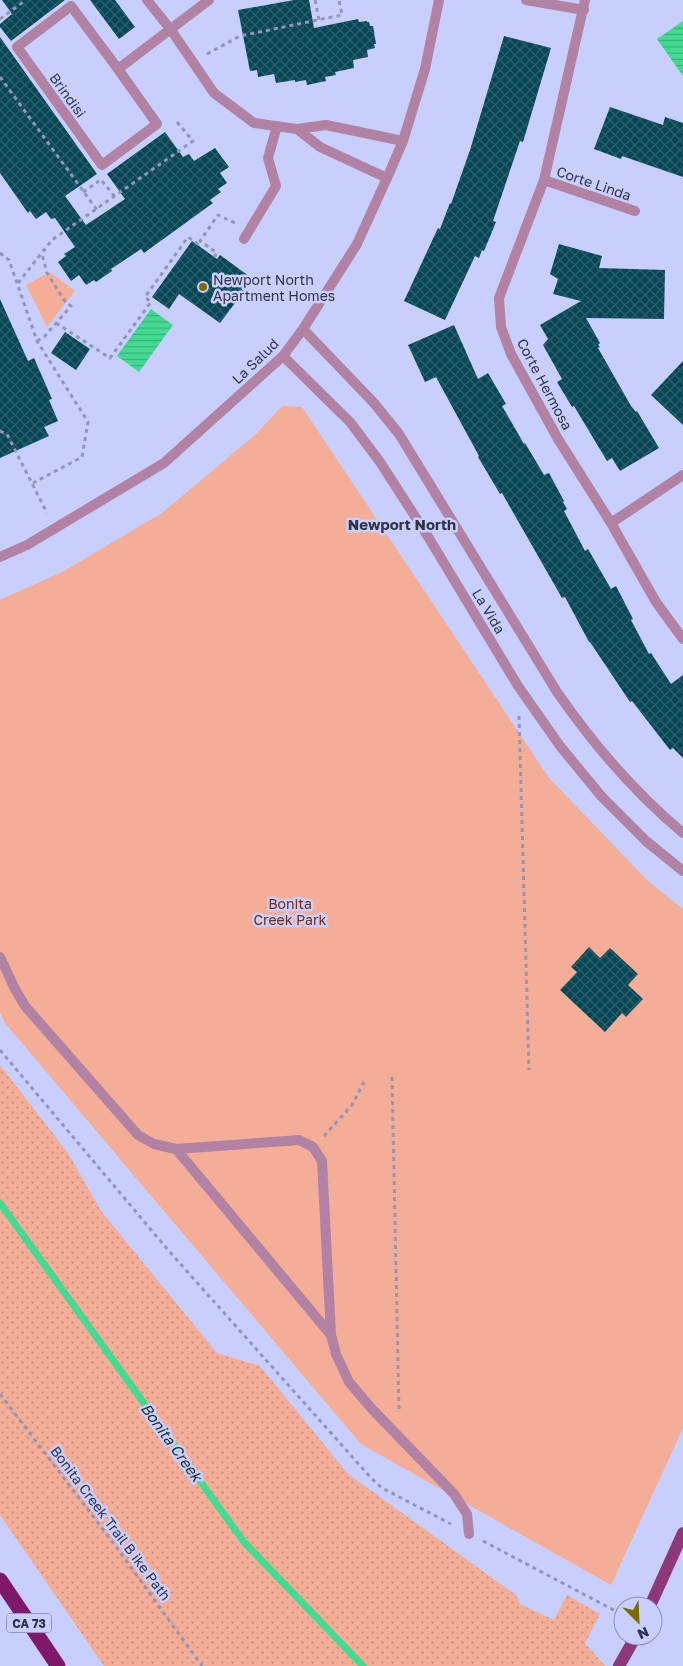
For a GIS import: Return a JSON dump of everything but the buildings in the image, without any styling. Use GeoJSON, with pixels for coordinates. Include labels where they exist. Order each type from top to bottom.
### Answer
{"type":"FeatureCollection","features":[{"type":"Feature","properties":{"kind":"highway","name":"CA 73"},"geometry":{"type":"LineString","coordinates":[[0,1580],[58,1666]]}},
{"type":"Feature","properties":{"kind":"main road"},"geometry":{"type":"LineString","coordinates":[[655,1596],[683,1533]]}},
{"type":"Feature","properties":{"kind":"main road"},"geometry":{"type":"LineString","coordinates":[[620,1666],[631,1646]]}},
{"type":"Feature","properties":{"kind":"street"},"geometry":{"type":"LineString","coordinates":[[148,0],[214,93],[254,123],[297,129],[326,125],[403,141]]}},
{"type":"Feature","properties":{"kind":"street"},"geometry":{"type":"LineString","coordinates":[[118,69],[209,0]]}},
{"type":"Feature","properties":{"kind":"street","name":"La Salud"},"geometry":{"type":"LineString","coordinates":[[0,558],[55,529],[164,463],[283,356],[303,329],[357,244],[387,178],[403,141],[425,70],[439,0]]}},
{"type":"Feature","properties":{"kind":"street"},"geometry":{"type":"LineString","coordinates":[[526,0],[584,5]]}},
{"type":"Feature","properties":{"kind":"street","name":"Corte Hermosa"},"geometry":{"type":"LineString","coordinates":[[584,5],[544,180],[499,298],[501,327],[511,354],[558,439],[611,522],[656,602],[683,639]]}},
{"type":"Feature","properties":{"kind":"street","name":"Brindisi"},"geometry":{"type":"LineString","coordinates":[[71,6],[118,69],[157,124],[102,165],[17,48],[71,6]]}},
{"type":"Feature","properties":{"kind":"street"},"geometry":{"type":"LineString","coordinates":[[247,234],[276,186],[268,158],[277,126]]}},
{"type":"Feature","properties":{"kind":"street"},"geometry":{"type":"LineString","coordinates":[[297,129],[320,148],[387,178]]}},
{"type":"Feature","properties":{"kind":"street","name":"Corte Linda"},"geometry":{"type":"LineString","coordinates":[[544,180],[635,211]]}},
{"type":"Feature","properties":{"kind":"street","name":"La Vida"},"geometry":{"type":"LineString","coordinates":[[303,329],[374,403],[399,434],[584,731],[611,764],[668,820],[683,832]]}},
{"type":"Feature","properties":{"kind":"street","name":"La Vida"},"geometry":{"type":"LineString","coordinates":[[283,356],[304,374],[350,422],[380,462],[427,535],[518,686],[560,746],[602,797],[646,840],[683,871]]}},
{"type":"Feature","properties":{"kind":"street"},"geometry":{"type":"LineString","coordinates":[[611,522],[683,475]]}},
{"type":"Feature","properties":{"kind":"street"},"geometry":{"type":"LineString","coordinates":[[0,958],[25,1006],[138,1135],[154,1144],[176,1149],[299,1140],[313,1147],[322,1161],[331,1335],[336,1354],[349,1382],[372,1409],[454,1494],[467,1514],[469,1534]]}},
{"type":"Feature","properties":{"kind":"street"},"geometry":{"type":"LineString","coordinates":[[176,1149],[331,1335]]}},
{"type":"Feature","properties":{"kind":"path"},"geometry":{"type":"LineString","coordinates":[[0,19],[26,0]]}},
{"type":"Feature","properties":{"kind":"path"},"geometry":{"type":"LineString","coordinates":[[315,0],[319,20]]}},
{"type":"Feature","properties":{"kind":"path"},"geometry":{"type":"LineString","coordinates":[[195,65],[209,53],[240,36],[342,15],[339,0]]}},
{"type":"Feature","properties":{"kind":"path"},"geometry":{"type":"LineString","coordinates":[[0,77],[97,210]]}},
{"type":"Feature","properties":{"kind":"path"},"geometry":{"type":"LineString","coordinates":[[17,284],[52,240],[193,141],[178,123],[157,124]]}},
{"type":"Feature","properties":{"kind":"path"},"geometry":{"type":"LineString","coordinates":[[83,192],[101,179]]}},
{"type":"Feature","properties":{"kind":"path"},"geometry":{"type":"LineString","coordinates":[[56,323],[110,358],[150,302],[145,297],[188,237],[198,244],[218,215],[247,234]]}},
{"type":"Feature","properties":{"kind":"path"},"geometry":{"type":"LineString","coordinates":[[200,241],[217,253],[214,257]]}},
{"type":"Feature","properties":{"kind":"path"},"geometry":{"type":"LineString","coordinates":[[0,253],[9,260],[37,340],[88,422],[82,457],[33,483]]}},
{"type":"Feature","properties":{"kind":"path"},"geometry":{"type":"LineString","coordinates":[[37,340],[44,337],[70,306],[66,303],[47,273],[42,254]]}},
{"type":"Feature","properties":{"kind":"path"},"geometry":{"type":"LineString","coordinates":[[0,431],[7,434],[55,529]]}},
{"type":"Feature","properties":{"kind":"path"},"geometry":{"type":"LineString","coordinates":[[518,686],[529,1070]]}},
{"type":"Feature","properties":{"kind":"path"},"geometry":{"type":"LineString","coordinates":[[0,1050],[168,1250],[372,1479],[382,1488],[613,1610]]}},
{"type":"Feature","properties":{"kind":"path"},"geometry":{"type":"LineString","coordinates":[[392,1077],[400,1437]]}},
{"type":"Feature","properties":{"kind":"path"},"geometry":{"type":"LineString","coordinates":[[313,1147],[352,1105],[366,1078]]}},
{"type":"Feature","properties":{"kind":"path","name":"Bonita Creek Trail B ike Path"},"geometry":{"type":"LineString","coordinates":[[0,1394],[117,1548],[202,1666]]}},
{"type":"Feature","properties":{"kind":"green space"},"geometry":{"type":"Polygon","coordinates":[[[50,272],[75,291],[47,327],[26,285],[50,272]]]}},
{"type":"Feature","properties":{"kind":"green space","name":"Bonita Creek Park"},"geometry":{"type":"Polygon","coordinates":[[[282,406],[302,407],[549,778],[648,881],[683,909],[683,1428],[611,1585],[361,1444],[5,1023],[0,1012],[0,600],[64,571],[162,513],[255,435],[282,406]]]}},
{"type":"Feature","properties":{"kind":"green space"},"geometry":{"type":"Polygon","coordinates":[[[0,1065],[68,1153],[101,1211],[217,1353],[260,1366],[348,1474],[516,1595],[520,1604],[554,1620],[567,1595],[600,1614],[585,1643],[605,1666],[104,1666],[0,1515],[0,1065]]]}},
{"type":"Feature","properties":{"kind":"shaded area"},"geometry":{"type":"Polygon","coordinates":[[[683,21],[683,76],[657,39],[683,21]]]}},
{"type":"Feature","properties":{"kind":"shaded area"},"geometry":{"type":"Polygon","coordinates":[[[151,309],[173,325],[139,372],[117,356],[151,309]]]}},
{"type":"Feature","properties":{"kind":"waterway","name":"Bonita Creek"},"geometry":{"type":"LineString","coordinates":[[0,1203],[244,1542],[363,1666]]}},
{"type":"Feature","properties":{"kind":"place","name":"Newport North Apartment Homes"},"geometry":{"type":"Point","coordinates":[203,287]}},
{"type":"Feature","properties":{"kind":"district","name":"Newport North"},"geometry":{"type":"Point","coordinates":[402,524]}}]}
